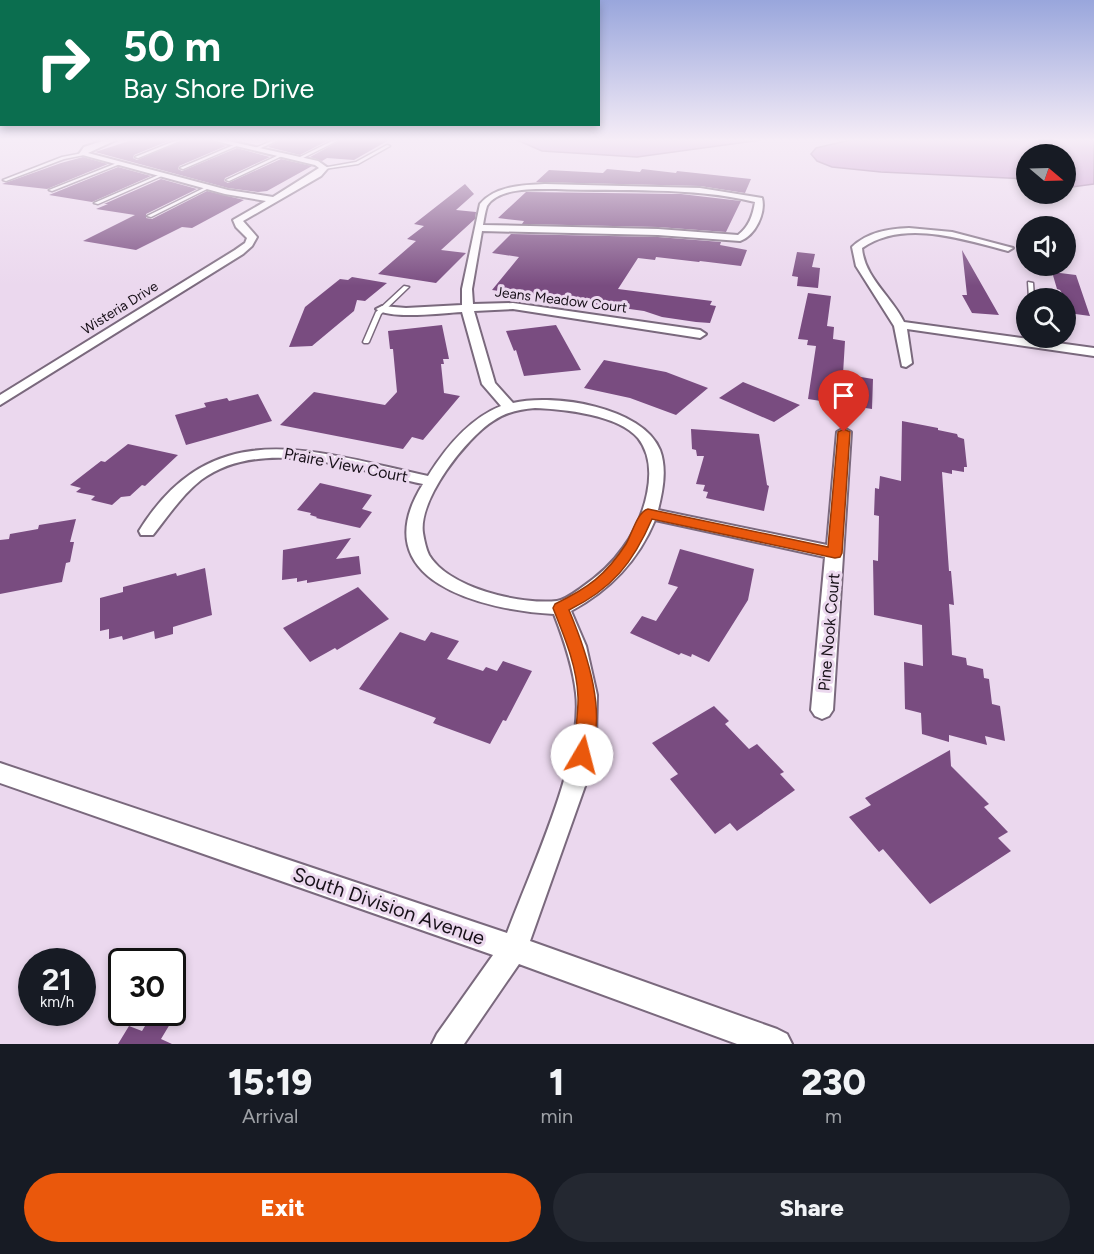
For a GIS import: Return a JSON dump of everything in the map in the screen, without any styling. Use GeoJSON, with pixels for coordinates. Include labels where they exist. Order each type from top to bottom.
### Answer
{"type":"FeatureCollection","features":[{"type":"Feature","properties":{"kind":"street"},"geometry":{"type":"LineString","coordinates":[[218,189],[272,199],[291,189]]}},
{"type":"Feature","properties":{"kind":"street"},"geometry":{"type":"LineString","coordinates":[[509,407],[489,384],[476,346],[467,307],[467,289],[482,208],[488,200],[518,189]]}},
{"type":"Feature","properties":{"kind":"street"},"geometry":{"type":"LineString","coordinates":[[479,228],[658,232],[740,238],[747,234],[760,207],[759,200],[747,196],[683,190],[579,189]]}},
{"type":"Feature","properties":{"kind":"street","name":"Wisteria Drive"},"geometry":{"type":"LineString","coordinates":[[0,401],[239,252],[249,244],[252,237],[238,220],[272,199]]}},
{"type":"Feature","properties":{"kind":"street"},"geometry":{"type":"LineString","coordinates":[[906,363],[900,325],[856,254],[857,247],[875,236],[929,232],[1008,248]]}},
{"type":"Feature","properties":{"kind":"street","name":"Jeans Meadow Court"},"geometry":{"type":"LineString","coordinates":[[382,309],[513,306],[700,334]]}},
{"type":"Feature","properties":{"kind":"street"},"geometry":{"type":"LineString","coordinates":[[900,325],[1016,338]]}},
{"type":"Feature","properties":{"kind":"street"},"geometry":{"type":"LineString","coordinates":[[1074,348],[1094,352]]}},
{"type":"Feature","properties":{"kind":"street"},"geometry":{"type":"LineString","coordinates":[[528,404],[566,407],[611,417],[641,431],[650,441],[657,470],[648,513],[638,536],[621,564],[591,593],[561,608],[531,608],[475,595],[453,587],[435,576],[422,561],[414,532],[417,511],[430,481],[459,444],[484,418],[509,407],[528,404]]}},
{"type":"Feature","properties":{"kind":"street","name":"Pine Nook Court"},"geometry":{"type":"LineString","coordinates":[[822,710],[844,432]]}},
{"type":"Feature","properties":{"kind":"street","name":"Praire View Court"},"geometry":{"type":"LineString","coordinates":[[147,531],[188,483],[221,462],[251,453],[289,452],[430,481]]}},
{"type":"Feature","properties":{"kind":"street","name":"Pine Nook Court"},"geometry":{"type":"LineString","coordinates":[[648,513],[835,553]]}},
{"type":"Feature","properties":{"kind":"street"},"geometry":{"type":"LineString","coordinates":[[447,1044],[514,949],[574,786],[585,740],[587,695],[583,669],[561,608]]}},
{"type":"Feature","properties":{"kind":"street","name":"South Division Avenue"},"geometry":{"type":"LineString","coordinates":[[0,773],[514,949],[777,1044]]}},
{"type":"Feature","properties":{"kind":"lane"},"geometry":{"type":"LineString","coordinates":[[96,203],[130,189]]}},
{"type":"Feature","properties":{"kind":"lane"},"geometry":{"type":"LineString","coordinates":[[149,216],[205,189]]}},
{"type":"Feature","properties":{"kind":"lane"},"geometry":{"type":"LineString","coordinates":[[1030,283],[1031,288]]}},
{"type":"Feature","properties":{"kind":"lane"},"geometry":{"type":"LineString","coordinates":[[366,342],[375,317],[406,287]]}},
{"type":"Feature","properties":{"kind":"building"},"geometry":{"type":"Polygon","coordinates":[[[64,189],[122,189],[92,202],[49,195],[64,189]]]}},
{"type":"Feature","properties":{"kind":"building"},"geometry":{"type":"Polygon","coordinates":[[[139,189],[197,189],[146,214],[146,218],[152,219],[207,191],[244,200],[192,228],[182,227],[136,250],[83,241],[135,215],[96,209],[108,204],[104,204],[139,189]]]}},
{"type":"Feature","properties":{"kind":"building"},"geometry":{"type":"Polygon","coordinates":[[[233,189],[271,189],[258,192],[233,189]]]}},
{"type":"Feature","properties":{"kind":"building"},"geometry":{"type":"Polygon","coordinates":[[[459,189],[469,189],[474,194],[456,210],[476,212],[475,219],[441,250],[466,253],[436,283],[378,274],[416,241],[407,239],[424,226],[414,224],[459,189]]]}},
{"type":"Feature","properties":{"kind":"building"},"geometry":{"type":"Polygon","coordinates":[[[717,189],[747,189],[745,193],[717,189]]]}},
{"type":"Feature","properties":{"kind":"building"},"geometry":{"type":"Polygon","coordinates":[[[526,192],[681,194],[741,201],[726,232],[658,227],[522,224],[524,221],[498,218],[526,192]]]}},
{"type":"Feature","properties":{"kind":"building"},"geometry":{"type":"Polygon","coordinates":[[[511,234],[658,237],[721,242],[720,245],[747,250],[741,266],[656,257],[655,260],[638,258],[618,289],[712,301],[710,305],[716,306],[710,323],[662,317],[644,311],[492,290],[519,257],[492,253],[511,234]]]}},
{"type":"Feature","properties":{"kind":"building"},"geometry":{"type":"Polygon","coordinates":[[[962,250],[999,315],[972,313],[962,295],[967,295],[962,250]]]}},
{"type":"Feature","properties":{"kind":"building"},"geometry":{"type":"Polygon","coordinates":[[[797,252],[815,254],[812,267],[820,268],[818,288],[797,286],[798,277],[792,276],[797,252]]]}},
{"type":"Feature","properties":{"kind":"building"},"geometry":{"type":"Polygon","coordinates":[[[1076,275],[1090,316],[1076,314],[1076,288],[1057,288],[1053,276],[1076,275]]]}},
{"type":"Feature","properties":{"kind":"building"},"geometry":{"type":"Polygon","coordinates":[[[352,277],[387,283],[365,301],[357,300],[354,311],[312,346],[289,347],[305,307],[340,279],[348,280],[352,277]]]}},
{"type":"Feature","properties":{"kind":"building"},"geometry":{"type":"Polygon","coordinates":[[[808,293],[831,296],[827,326],[834,327],[833,339],[845,341],[843,374],[873,379],[872,409],[808,399],[816,346],[807,345],[808,340],[798,339],[808,293]]]}},
{"type":"Feature","properties":{"kind":"building"},"geometry":{"type":"Polygon","coordinates":[[[442,325],[449,359],[443,359],[444,364],[441,364],[444,393],[460,396],[423,440],[412,437],[403,449],[280,425],[314,392],[385,405],[397,392],[393,349],[390,349],[388,331],[442,325]]]}},
{"type":"Feature","properties":{"kind":"building"},"geometry":{"type":"Polygon","coordinates":[[[556,325],[581,370],[524,376],[516,350],[514,351],[506,331],[556,325]]]}},
{"type":"Feature","properties":{"kind":"building"},"geometry":{"type":"Polygon","coordinates":[[[604,360],[666,372],[708,388],[676,415],[630,398],[584,388],[604,360]]]}},
{"type":"Feature","properties":{"kind":"building"},"geometry":{"type":"Polygon","coordinates":[[[743,382],[800,405],[774,422],[719,398],[743,382]]]}},
{"type":"Feature","properties":{"kind":"building"},"geometry":{"type":"Polygon","coordinates":[[[258,394],[272,421],[186,445],[175,415],[206,407],[204,403],[227,398],[229,401],[258,394]]]}},
{"type":"Feature","properties":{"kind":"building"},"geometry":{"type":"Polygon","coordinates":[[[902,421],[938,428],[938,430],[957,434],[958,437],[964,439],[967,467],[964,467],[964,472],[952,470],[952,474],[942,472],[949,571],[951,571],[954,605],[949,604],[952,655],[966,658],[967,665],[983,669],[984,678],[989,679],[992,704],[1000,706],[1005,741],[985,736],[987,745],[949,735],[949,742],[922,734],[921,713],[905,709],[904,662],[923,666],[922,625],[874,615],[873,560],[878,561],[879,516],[874,515],[875,488],[879,489],[880,476],[901,481],[902,421]]]}},
{"type":"Feature","properties":{"kind":"building"},"geometry":{"type":"Polygon","coordinates":[[[691,429],[759,434],[769,486],[764,511],[706,498],[708,492],[703,491],[705,485],[696,484],[704,456],[697,456],[696,450],[692,449],[691,429]]]}},
{"type":"Feature","properties":{"kind":"building"},"geometry":{"type":"Polygon","coordinates":[[[128,444],[178,455],[145,486],[142,485],[130,496],[121,497],[112,505],[91,500],[95,496],[76,492],[81,488],[70,485],[101,461],[105,462],[128,444]]]}},
{"type":"Feature","properties":{"kind":"building"},"geometry":{"type":"Polygon","coordinates":[[[320,483],[372,495],[362,509],[372,512],[360,528],[316,518],[310,515],[311,513],[297,510],[320,483]]]}},
{"type":"Feature","properties":{"kind":"building"},"geometry":{"type":"Polygon","coordinates":[[[76,519],[70,542],[74,542],[70,562],[66,563],[62,582],[0,594],[0,540],[9,539],[10,534],[38,529],[39,525],[76,519]]]}},
{"type":"Feature","properties":{"kind":"building"},"geometry":{"type":"Polygon","coordinates":[[[351,538],[336,559],[359,556],[361,574],[307,583],[307,580],[297,582],[297,578],[282,580],[283,550],[351,538]]]}},
{"type":"Feature","properties":{"kind":"building"},"geometry":{"type":"Polygon","coordinates":[[[680,549],[754,569],[748,600],[709,662],[692,654],[691,657],[681,653],[679,655],[630,633],[642,616],[656,621],[678,587],[668,584],[680,549]]]}},
{"type":"Feature","properties":{"kind":"building"},"geometry":{"type":"Polygon","coordinates":[[[205,568],[212,615],[173,627],[173,634],[155,639],[154,631],[123,640],[122,636],[109,639],[109,629],[100,631],[100,598],[123,592],[123,587],[205,568]]]}},
{"type":"Feature","properties":{"kind":"building"},"geometry":{"type":"Polygon","coordinates":[[[358,587],[389,619],[337,650],[335,648],[310,662],[283,628],[358,587]]]}},
{"type":"Feature","properties":{"kind":"building"},"geometry":{"type":"Polygon","coordinates":[[[400,632],[425,641],[431,632],[459,641],[447,659],[483,671],[486,667],[497,671],[503,661],[532,671],[506,721],[503,720],[490,744],[433,723],[436,718],[359,689],[400,632]]]}},
{"type":"Feature","properties":{"kind":"building"},"geometry":{"type":"Polygon","coordinates":[[[714,706],[729,721],[725,724],[749,749],[757,744],[784,772],[780,774],[795,790],[737,831],[730,823],[715,834],[670,779],[678,774],[652,743],[714,706]]]}},
{"type":"Feature","properties":{"kind":"building"},"geometry":{"type":"Polygon","coordinates":[[[950,750],[951,766],[989,804],[984,807],[1008,832],[998,838],[1011,851],[930,904],[883,849],[879,852],[849,817],[871,805],[865,798],[950,750]]]}},
{"type":"Feature","properties":{"kind":"building"},"geometry":{"type":"Polygon","coordinates":[[[129,1026],[142,1031],[145,1026],[169,1026],[161,1039],[172,1044],[118,1044],[129,1026]]]}},
{"type":"Feature","properties":{"kind":"route"},"geometry":{"type":"LineString","coordinates":[[582,755],[587,695],[583,669],[561,608],[591,593],[621,564],[638,536],[648,513],[835,553],[844,432]]}}]}
